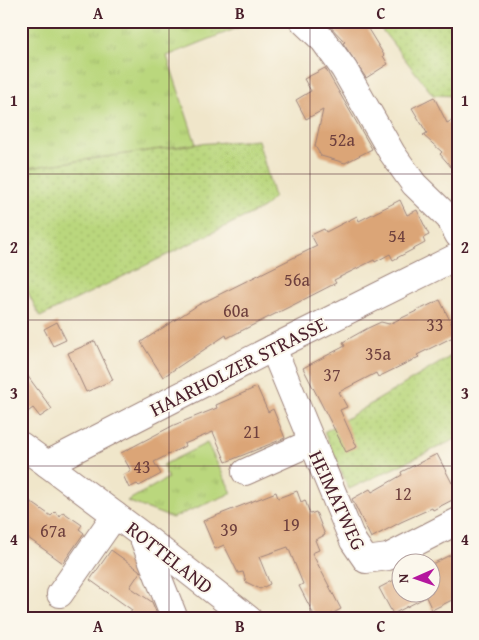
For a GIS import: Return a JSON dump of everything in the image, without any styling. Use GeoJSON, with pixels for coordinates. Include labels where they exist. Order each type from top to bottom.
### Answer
{"type":"FeatureCollection","features":[{"type":"Feature","properties":{"kind":"street"},"geometry":{"type":"LineString","coordinates":[[303,21],[323,40],[344,68],[392,153],[414,184],[449,218],[458,235]]}},
{"type":"Feature","properties":{"kind":"street","name":"HAARHOLZER STRASSE"},"geometry":{"type":"LineString","coordinates":[[47,464],[458,256]]}},
{"type":"Feature","properties":{"kind":"street","name":"HEIMATWEG"},"geometry":{"type":"LineString","coordinates":[[273,348],[352,541],[366,560],[388,556],[458,521]]}},
{"type":"Feature","properties":{"kind":"street"},"geometry":{"type":"LineString","coordinates":[[245,472],[312,442]]}},
{"type":"Feature","properties":{"kind":"street"},"geometry":{"type":"LineString","coordinates":[[21,446],[47,464]]}},
{"type":"Feature","properties":{"kind":"street","name":"ROTTELAND"},"geometry":{"type":"LineString","coordinates":[[47,464],[142,535],[249,619]]}},
{"type":"Feature","properties":{"kind":"street","name":"ROTTELAND"},"geometry":{"type":"LineString","coordinates":[[60,594],[115,515]]}},
{"type":"Feature","properties":{"kind":"street"},"geometry":{"type":"LineString","coordinates":[[142,535],[175,619]]}},
{"type":"Feature","properties":{"kind":"green space"},"geometry":{"type":"Polygon","coordinates":[[[21,21],[255,21],[167,56],[196,144],[21,169],[21,21]]]}},
{"type":"Feature","properties":{"kind":"green space"},"geometry":{"type":"Polygon","coordinates":[[[375,21],[458,21],[458,96],[433,95],[375,21]]]}},
{"type":"Feature","properties":{"kind":"green space"},"geometry":{"type":"Polygon","coordinates":[[[258,140],[274,197],[263,208],[40,317],[21,278],[21,169],[196,144],[258,140]]]}},
{"type":"Feature","properties":{"kind":"green space"},"geometry":{"type":"Polygon","coordinates":[[[458,352],[458,438],[349,489],[324,432],[458,352]]]}},
{"type":"Feature","properties":{"kind":"green space"},"geometry":{"type":"Polygon","coordinates":[[[207,443],[232,493],[172,518],[127,501],[168,478],[163,465],[207,443]]]}},
{"type":"Feature","properties":{"kind":"building"},"geometry":{"type":"Polygon","coordinates":[[[325,21],[356,21],[361,26],[365,24],[388,64],[366,78],[343,43],[345,42],[325,21]]]}},
{"type":"Feature","properties":{"kind":"building"},"geometry":{"type":"Polygon","coordinates":[[[325,68],[372,149],[345,163],[321,156],[315,146],[323,110],[306,119],[296,100],[311,91],[304,79],[325,68]]]}},
{"type":"Feature","properties":{"kind":"building"},"geometry":{"type":"Polygon","coordinates":[[[434,97],[447,123],[458,117],[458,175],[440,154],[442,152],[423,135],[427,133],[412,108],[434,97]]]}},
{"type":"Feature","properties":{"kind":"building"},"geometry":{"type":"Polygon","coordinates":[[[400,200],[407,215],[417,210],[429,235],[423,238],[425,243],[393,260],[390,254],[375,262],[374,260],[334,280],[336,283],[295,304],[227,338],[226,335],[163,377],[141,342],[198,305],[317,246],[311,235],[324,229],[326,232],[357,216],[359,221],[400,200]]]}},
{"type":"Feature","properties":{"kind":"building"},"geometry":{"type":"Polygon","coordinates":[[[440,300],[457,335],[417,355],[419,357],[378,377],[376,373],[339,392],[347,407],[340,410],[357,447],[346,452],[303,368],[345,346],[343,342],[368,328],[381,322],[389,324],[440,300]]]}},
{"type":"Feature","properties":{"kind":"building"},"geometry":{"type":"Polygon","coordinates":[[[57,322],[66,340],[53,346],[44,329],[57,322]]]}},
{"type":"Feature","properties":{"kind":"building"},"geometry":{"type":"Polygon","coordinates":[[[95,341],[113,380],[86,392],[68,353],[95,341]]]}},
{"type":"Feature","properties":{"kind":"building"},"geometry":{"type":"Polygon","coordinates":[[[21,367],[52,409],[40,417],[33,408],[21,417],[21,367]]]}},
{"type":"Feature","properties":{"kind":"building"},"geometry":{"type":"Polygon","coordinates":[[[257,387],[268,412],[273,409],[285,438],[226,462],[213,432],[184,444],[185,446],[154,462],[161,474],[139,486],[137,484],[129,488],[123,475],[131,471],[121,453],[174,425],[217,408],[216,405],[257,387]]]}},
{"type":"Feature","properties":{"kind":"building"},"geometry":{"type":"Polygon","coordinates":[[[437,454],[452,483],[458,480],[458,497],[433,510],[432,508],[401,522],[371,538],[352,499],[370,489],[372,492],[402,475],[401,472],[437,454]]]}},
{"type":"Feature","properties":{"kind":"building"},"geometry":{"type":"Polygon","coordinates":[[[297,491],[301,502],[305,500],[310,514],[316,512],[325,535],[315,540],[319,550],[312,553],[341,609],[322,619],[316,619],[299,586],[303,584],[288,547],[259,557],[270,584],[260,589],[246,582],[243,572],[238,573],[224,545],[215,549],[203,521],[276,492],[278,498],[297,491]]]}},
{"type":"Feature","properties":{"kind":"building"},"geometry":{"type":"Polygon","coordinates":[[[21,495],[51,516],[55,512],[60,516],[63,512],[82,525],[79,529],[84,533],[63,563],[21,533],[21,495]]]}},
{"type":"Feature","properties":{"kind":"building"},"geometry":{"type":"Polygon","coordinates":[[[111,550],[139,570],[140,572],[130,587],[152,602],[159,619],[127,619],[132,610],[90,580],[111,550]]]}},
{"type":"Feature","properties":{"kind":"building"},"geometry":{"type":"Polygon","coordinates":[[[458,551],[458,597],[432,610],[428,602],[442,602],[442,559],[458,551]]]}},
{"type":"Feature","properties":{"kind":"building"},"geometry":{"type":"Polygon","coordinates":[[[392,581],[392,602],[416,602],[393,614],[379,588],[392,581]]]}}]}
